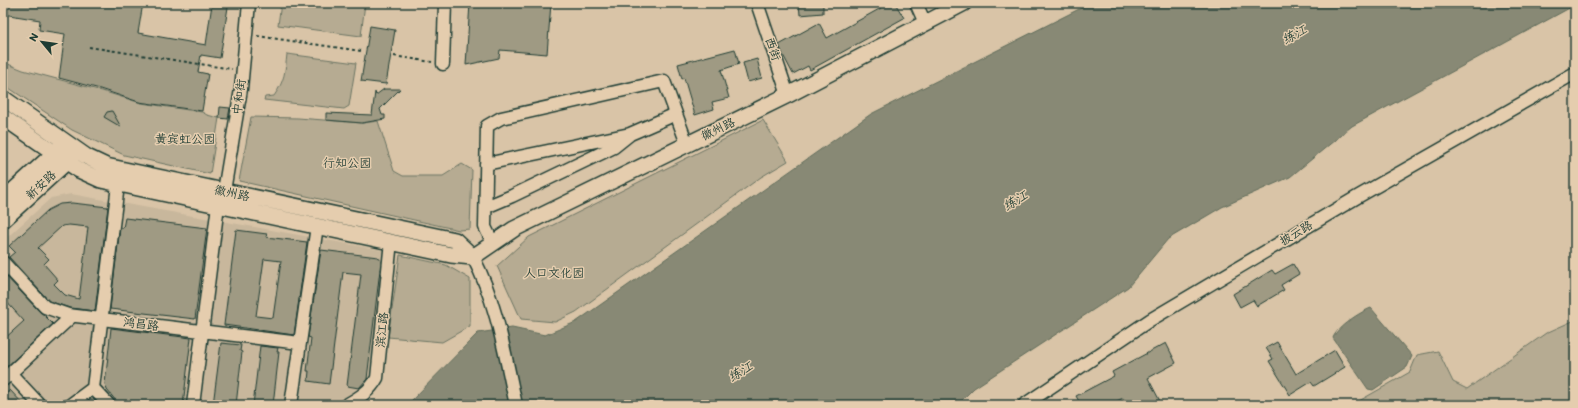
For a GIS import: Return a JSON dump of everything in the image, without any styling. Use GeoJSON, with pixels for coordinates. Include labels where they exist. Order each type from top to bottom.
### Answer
{"type":"FeatureCollection","features":[{"type":"Feature","properties":{"kind":"main road","name":"徽州路"},"geometry":{"type":"LineString","coordinates":[[3,117],[90,175],[118,185],[452,255],[473,257],[514,229],[788,95],[964,3]]}},
{"type":"Feature","properties":{"kind":"main road","name":"徽州路"},"geometry":{"type":"LineString","coordinates":[[3,98],[87,157],[106,166],[455,240],[473,257]]}},
{"type":"Feature","properties":{"kind":"main road","name":"新安路"},"geometry":{"type":"LineString","coordinates":[[3,220],[72,146]]}},
{"type":"Feature","properties":{"kind":"main road","name":"新安路"},"geometry":{"type":"LineString","coordinates":[[3,200],[61,157]]}},
{"type":"Feature","properties":{"kind":"street","name":"中和街"},"geometry":{"type":"LineString","coordinates":[[224,191],[241,89],[249,3]]}},
{"type":"Feature","properties":{"kind":"street"},"geometry":{"type":"LineString","coordinates":[[443,64],[445,3]]}},
{"type":"Feature","properties":{"kind":"street","name":"西街"},"geometry":{"type":"LineString","coordinates":[[757,3],[788,95]]}},
{"type":"Feature","properties":{"kind":"street"},"geometry":{"type":"LineString","coordinates":[[916,3],[925,23]]}},
{"type":"Feature","properties":{"kind":"street","name":"披云路"},"geometry":{"type":"LineString","coordinates":[[1024,405],[1150,320],[1359,196],[1575,73]]}},
{"type":"Feature","properties":{"kind":"street"},"geometry":{"type":"LineString","coordinates":[[493,244],[485,227],[487,126],[501,118],[664,81],[687,144]]}},
{"type":"Feature","properties":{"kind":"street"},"geometry":{"type":"LineString","coordinates":[[486,164],[630,134],[676,114]]}},
{"type":"Feature","properties":{"kind":"street"},"geometry":{"type":"LineString","coordinates":[[486,207],[614,147],[630,134]]}},
{"type":"Feature","properties":{"kind":"street"},"geometry":{"type":"LineString","coordinates":[[70,405],[93,388],[118,185]]}},
{"type":"Feature","properties":{"kind":"street"},"geometry":{"type":"LineString","coordinates":[[193,405],[218,205]]}},
{"type":"Feature","properties":{"kind":"street"},"geometry":{"type":"LineString","coordinates":[[291,405],[317,226]]}},
{"type":"Feature","properties":{"kind":"street","name":"滨江路"},"geometry":{"type":"LineString","coordinates":[[346,405],[364,394],[377,378],[391,241]]}},
{"type":"Feature","properties":{"kind":"street"},"geometry":{"type":"LineString","coordinates":[[473,257],[484,280],[494,308],[516,405]]}},
{"type":"Feature","properties":{"kind":"street","name":"鸿昌路"},"geometry":{"type":"LineString","coordinates":[[3,262],[45,307],[72,316],[300,343]]}},
{"type":"Feature","properties":{"kind":"street"},"geometry":{"type":"LineString","coordinates":[[40,405],[7,377],[72,316]]}},
{"type":"Feature","properties":{"kind":"street"},"geometry":{"type":"LineString","coordinates":[[93,388],[109,405]]}},
{"type":"Feature","properties":{"kind":"path"},"geometry":{"type":"LineString","coordinates":[[246,34],[361,51]]}},
{"type":"Feature","properties":{"kind":"path"},"geometry":{"type":"LineString","coordinates":[[89,47],[243,70]]}},
{"type":"Feature","properties":{"kind":"path"},"geometry":{"type":"LineString","coordinates":[[394,56],[443,64]]}},
{"type":"Feature","properties":{"kind":"shaded area"},"geometry":{"type":"Polygon","coordinates":[[[71,194],[387,251],[372,376],[356,396],[336,405],[3,405],[3,241],[51,198],[71,194]]]}},
{"type":"Feature","properties":{"kind":"green space"},"geometry":{"type":"Polygon","coordinates":[[[281,3],[365,3],[361,36],[278,25],[281,3]]]}},
{"type":"Feature","properties":{"kind":"green space"},"geometry":{"type":"Polygon","coordinates":[[[287,54],[356,63],[349,106],[344,109],[264,100],[265,97],[274,96],[280,85],[285,71],[287,54]]]}},
{"type":"Feature","properties":{"kind":"green space","name":"黄宾虹公园"},"geometry":{"type":"Polygon","coordinates":[[[3,62],[23,70],[141,103],[202,112],[219,118],[210,174],[124,155],[72,130],[3,84],[3,62]]]}},
{"type":"Feature","properties":{"kind":"green space","name":"行知公园"},"geometry":{"type":"Polygon","coordinates":[[[251,117],[298,118],[362,123],[378,121],[394,171],[403,176],[443,176],[462,164],[472,170],[470,229],[459,230],[239,181],[251,117]]]}},
{"type":"Feature","properties":{"kind":"green space","name":"人口文化园"},"geometry":{"type":"Polygon","coordinates":[[[763,120],[788,161],[761,177],[576,312],[555,322],[521,319],[497,266],[529,237],[763,120]]]}},
{"type":"Feature","properties":{"kind":"green space"},"geometry":{"type":"Polygon","coordinates":[[[400,255],[446,265],[470,279],[470,326],[442,342],[388,337],[400,255]]]}},
{"type":"Feature","properties":{"kind":"green space"},"geometry":{"type":"Polygon","coordinates":[[[1575,320],[1575,405],[1352,405],[1410,372],[1417,355],[1438,351],[1453,382],[1467,389],[1546,333],[1575,320]]]}},
{"type":"Feature","properties":{"kind":"water","name":"练江"},"geometry":{"type":"Polygon","coordinates":[[[1091,3],[1575,3],[1575,5],[1352,126],[1290,177],[1222,207],[1168,239],[1128,287],[974,388],[957,405],[406,405],[478,333],[512,328],[545,335],[576,322],[871,114],[1091,3]]]}},
{"type":"Feature","properties":{"kind":"water"},"geometry":{"type":"Polygon","coordinates":[[[1371,308],[1412,356],[1407,367],[1373,390],[1368,389],[1333,338],[1339,329],[1349,320],[1371,308]]]}},
{"type":"Feature","properties":{"kind":"building"},"geometry":{"type":"Polygon","coordinates":[[[3,3],[143,3],[138,33],[206,45],[212,4],[228,7],[220,58],[201,55],[198,72],[208,74],[202,111],[139,102],[100,89],[59,78],[65,34],[39,30],[40,20],[3,14],[3,3]]]}},
{"type":"Feature","properties":{"kind":"building"},"geometry":{"type":"Polygon","coordinates":[[[470,3],[551,3],[547,54],[500,50],[499,58],[466,65],[470,3]]]}},
{"type":"Feature","properties":{"kind":"building"},"geometry":{"type":"Polygon","coordinates":[[[799,3],[823,3],[823,13],[800,15],[799,3]]]}},
{"type":"Feature","properties":{"kind":"building"},"geometry":{"type":"Polygon","coordinates":[[[890,3],[895,3],[904,18],[810,70],[808,66],[793,74],[779,45],[819,23],[827,38],[890,3]]]}},
{"type":"Feature","properties":{"kind":"building"},"geometry":{"type":"Polygon","coordinates":[[[370,26],[395,30],[386,84],[361,81],[370,26]]]}},
{"type":"Feature","properties":{"kind":"building"},"geometry":{"type":"Polygon","coordinates":[[[735,49],[739,64],[721,70],[729,98],[712,102],[714,109],[695,115],[684,78],[682,79],[678,64],[735,49]]]}},
{"type":"Feature","properties":{"kind":"building"},"geometry":{"type":"Polygon","coordinates":[[[757,59],[762,78],[748,82],[743,63],[757,59]]]}},
{"type":"Feature","properties":{"kind":"building"},"geometry":{"type":"Polygon","coordinates":[[[384,89],[400,89],[380,109],[382,115],[385,115],[385,119],[362,123],[326,120],[326,113],[372,115],[375,92],[376,95],[384,89]]]}},
{"type":"Feature","properties":{"kind":"building"},"geometry":{"type":"Polygon","coordinates":[[[220,107],[230,108],[228,119],[219,118],[220,107]]]}},
{"type":"Feature","properties":{"kind":"building"},"geometry":{"type":"Polygon","coordinates":[[[112,111],[121,127],[104,117],[107,112],[112,111]]]}},
{"type":"Feature","properties":{"kind":"building"},"geometry":{"type":"Polygon","coordinates":[[[72,203],[108,207],[95,311],[70,308],[49,301],[9,257],[15,252],[9,246],[48,210],[60,204],[72,203]],[[69,225],[62,226],[38,248],[49,259],[44,264],[58,280],[54,284],[65,295],[79,299],[88,227],[69,225]]]}},
{"type":"Feature","properties":{"kind":"building"},"geometry":{"type":"Polygon","coordinates":[[[125,218],[207,228],[195,319],[110,309],[120,228],[123,228],[125,218]]]}},
{"type":"Feature","properties":{"kind":"building"},"geometry":{"type":"Polygon","coordinates":[[[236,230],[267,234],[266,237],[307,242],[294,335],[224,325],[236,230]],[[264,259],[256,316],[273,318],[281,261],[264,259]]]}},
{"type":"Feature","properties":{"kind":"building"},"geometry":{"type":"Polygon","coordinates":[[[321,250],[378,257],[381,261],[367,379],[359,388],[347,386],[361,274],[343,272],[329,384],[308,381],[309,371],[307,371],[311,338],[308,337],[321,250]]]}},
{"type":"Feature","properties":{"kind":"building"},"geometry":{"type":"Polygon","coordinates":[[[1293,264],[1299,274],[1281,285],[1284,290],[1257,306],[1253,300],[1240,307],[1233,294],[1272,270],[1275,274],[1293,264]]]}},
{"type":"Feature","properties":{"kind":"building"},"geometry":{"type":"Polygon","coordinates":[[[3,273],[53,324],[3,370],[3,340],[24,321],[3,298],[3,273]]]}},
{"type":"Feature","properties":{"kind":"building"},"geometry":{"type":"Polygon","coordinates":[[[111,328],[191,338],[183,405],[121,405],[117,402],[107,390],[105,384],[111,328]]]}},
{"type":"Feature","properties":{"kind":"building"},"geometry":{"type":"Polygon","coordinates":[[[1277,342],[1296,374],[1335,350],[1345,367],[1314,386],[1311,382],[1290,395],[1269,361],[1273,359],[1266,348],[1277,342]]]}},
{"type":"Feature","properties":{"kind":"building"},"geometry":{"type":"Polygon","coordinates":[[[221,343],[241,345],[240,351],[242,352],[236,405],[213,405],[221,343]]]}},
{"type":"Feature","properties":{"kind":"building"},"geometry":{"type":"Polygon","coordinates":[[[1166,343],[1176,363],[1148,378],[1162,405],[1127,405],[1123,398],[1109,405],[1081,405],[1076,396],[1114,376],[1112,372],[1166,343]]]}},
{"type":"Feature","properties":{"kind":"building"},"geometry":{"type":"Polygon","coordinates":[[[260,346],[278,348],[277,352],[279,352],[273,405],[253,405],[260,346]]]}},
{"type":"Feature","properties":{"kind":"building"},"geometry":{"type":"Polygon","coordinates":[[[10,390],[24,405],[3,405],[3,396],[10,390]]]}}]}
